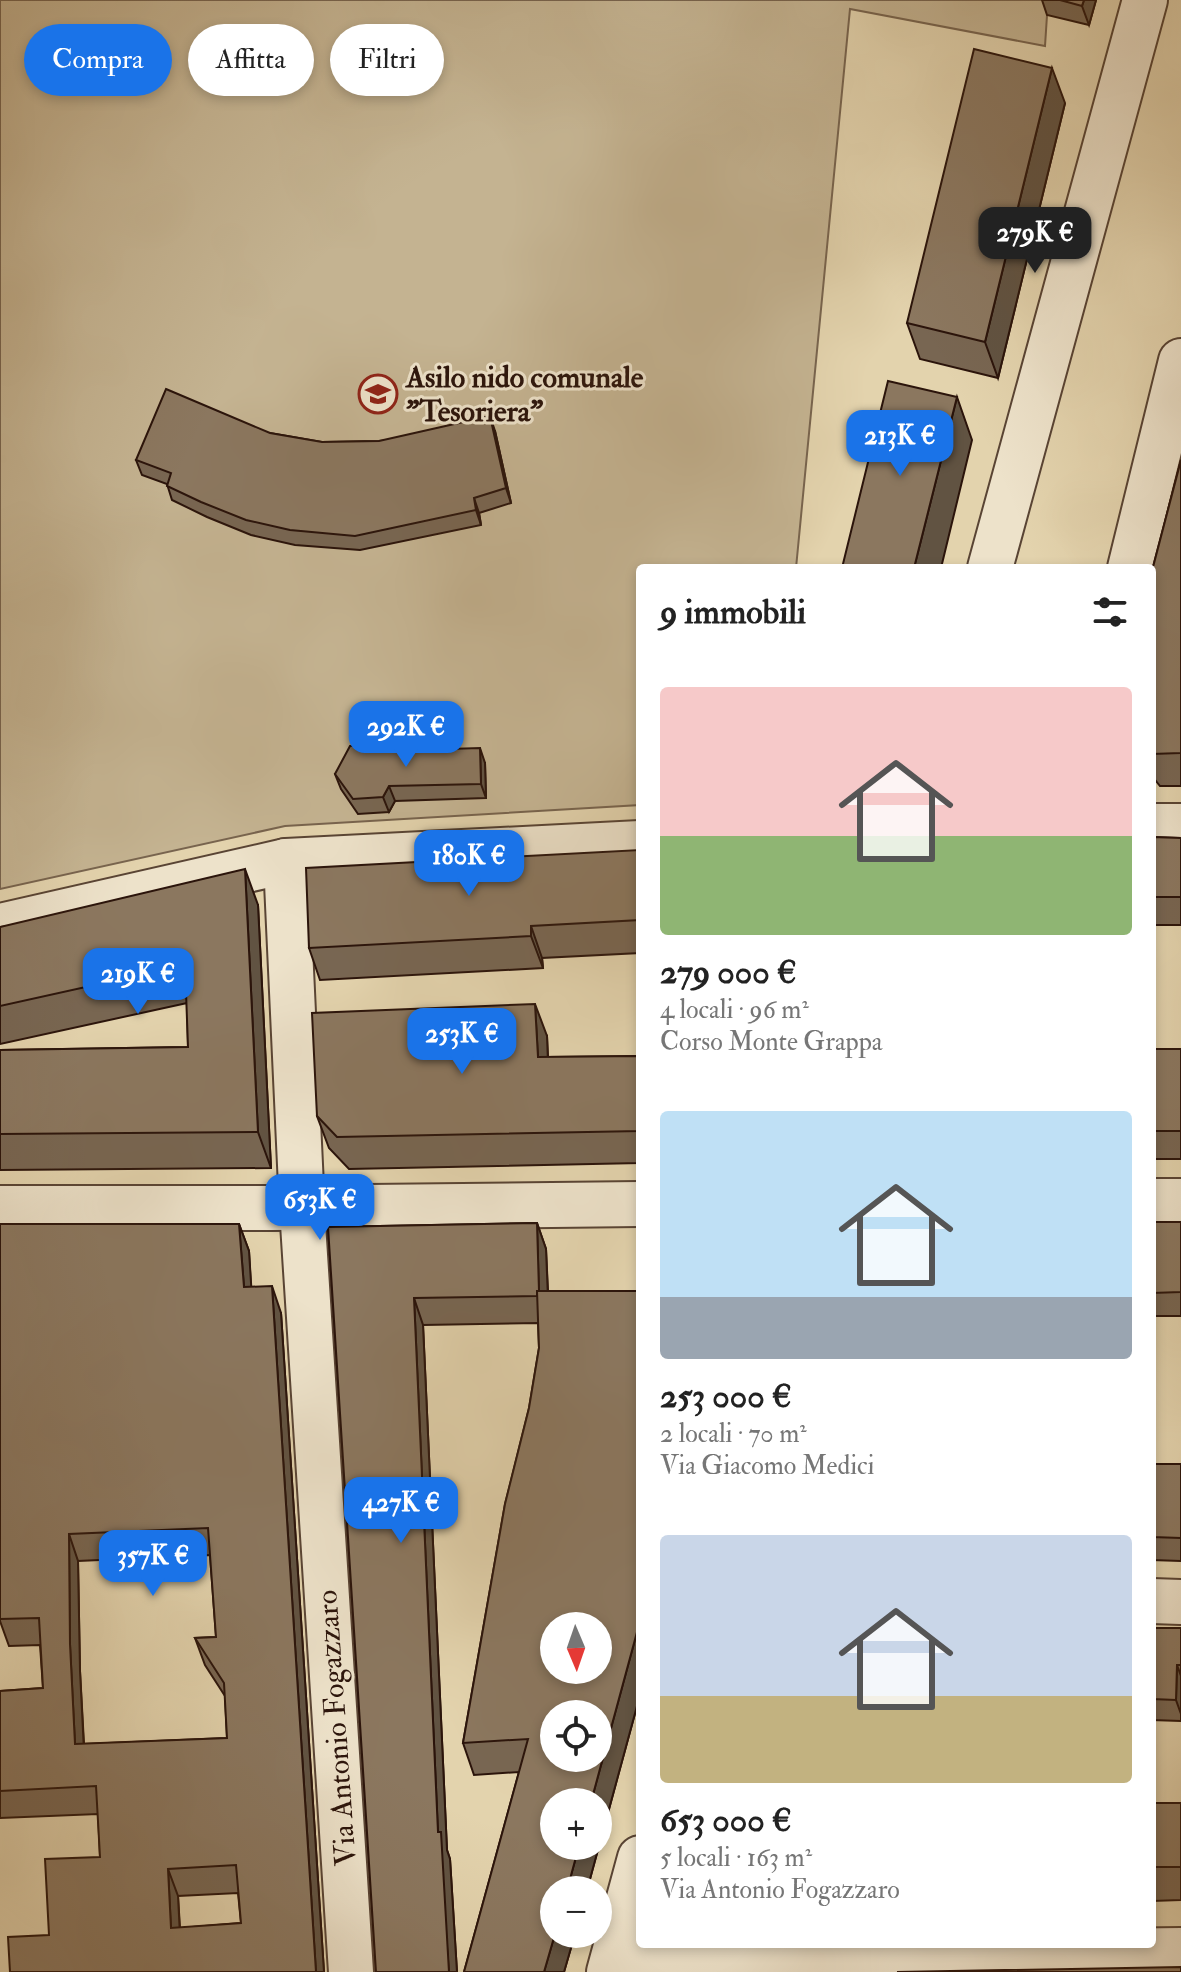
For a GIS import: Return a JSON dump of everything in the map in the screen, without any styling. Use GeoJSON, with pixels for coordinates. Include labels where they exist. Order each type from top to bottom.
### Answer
{"type":"FeatureCollection","features":[{"type":"Feature","properties":{"kind":"street"},"geometry":{"type":"LineString","coordinates":[[991,564],[1145,0]]}},
{"type":"Feature","properties":{"kind":"street"},"geometry":{"type":"LineString","coordinates":[[1131,564],[1181,361]]}},
{"type":"Feature","properties":{"kind":"street"},"geometry":{"type":"LineString","coordinates":[[1156,826],[1181,826]]}},
{"type":"Feature","properties":{"kind":"street"},"geometry":{"type":"LineString","coordinates":[[0,926],[286,861],[636,843]]}},
{"type":"Feature","properties":{"kind":"street","name":"Via Antonio Fogazzaro"},"geometry":{"type":"LineString","coordinates":[[286,861],[302,1208],[351,1972]]}},
{"type":"Feature","properties":{"kind":"street"},"geometry":{"type":"LineString","coordinates":[[1156,1201],[1181,1201]]}},
{"type":"Feature","properties":{"kind":"street"},"geometry":{"type":"LineString","coordinates":[[0,1208],[636,1204]]}},
{"type":"Feature","properties":{"kind":"street"},"geometry":{"type":"LineString","coordinates":[[1156,1601],[1181,1602]]}},
{"type":"Feature","properties":{"kind":"street"},"geometry":{"type":"LineString","coordinates":[[636,1873],[611,1964],[766,1957],[1181,1950]]}},
{"type":"Feature","properties":{"kind":"shaded area"},"geometry":{"type":"Polygon","coordinates":[[[0,0],[1048,0],[1045,46],[850,9],[796,564],[636,564],[636,805],[285,826],[0,889],[0,0]]]}},
{"type":"Feature","properties":{"kind":"building"},"geometry":{"type":"Polygon","coordinates":[[[1060,0],[1084,0],[1082,6],[1060,0]]]}},
{"type":"Feature","properties":{"kind":"building"},"geometry":{"type":"Polygon","coordinates":[[[974,49],[1052,68],[985,342],[907,323],[974,49]]]}},
{"type":"Feature","properties":{"kind":"building"},"geometry":{"type":"Polygon","coordinates":[[[888,381],[957,397],[915,564],[843,564],[888,381]]]}},
{"type":"Feature","properties":{"kind":"building"},"geometry":{"type":"Polygon","coordinates":[[[166,389],[270,433],[322,442],[379,441],[490,416],[506,488],[474,498],[476,510],[355,536],[290,530],[246,520],[167,486],[171,473],[136,460],[166,389]]]}},
{"type":"Feature","properties":{"kind":"building"},"geometry":{"type":"Polygon","coordinates":[[[1181,460],[1181,753],[1156,754],[1154,564],[1181,460]]]}},
{"type":"Feature","properties":{"kind":"building"},"geometry":{"type":"Polygon","coordinates":[[[381,745],[384,751],[480,748],[481,784],[389,786],[383,797],[353,799],[335,774],[350,746],[381,745]]]}},
{"type":"Feature","properties":{"kind":"building"},"geometry":{"type":"Polygon","coordinates":[[[1156,837],[1181,838],[1181,897],[1156,897],[1156,837]]]}},
{"type":"Feature","properties":{"kind":"building"},"geometry":{"type":"Polygon","coordinates":[[[636,850],[636,920],[531,926],[531,936],[309,948],[306,868],[636,850]]]}},
{"type":"Feature","properties":{"kind":"building"},"geometry":{"type":"Polygon","coordinates":[[[245,869],[258,1132],[0,1134],[0,1050],[188,1047],[185,965],[0,1006],[0,927],[245,869]]]}},
{"type":"Feature","properties":{"kind":"building"},"geometry":{"type":"Polygon","coordinates":[[[535,1004],[538,1057],[636,1056],[636,1131],[337,1137],[317,1116],[312,1013],[535,1004]]]}},
{"type":"Feature","properties":{"kind":"building"},"geometry":{"type":"Polygon","coordinates":[[[1156,1049],[1181,1049],[1181,1131],[1156,1131],[1156,1049]]]}},
{"type":"Feature","properties":{"kind":"building"},"geometry":{"type":"Polygon","coordinates":[[[1156,1222],[1181,1222],[1181,1292],[1156,1293],[1156,1222]]]}},
{"type":"Feature","properties":{"kind":"building"},"geometry":{"type":"Polygon","coordinates":[[[537,1223],[537,1296],[414,1298],[438,1832],[441,1832],[449,1972],[376,1972],[328,1227],[537,1223]]]}},
{"type":"Feature","properties":{"kind":"building"},"geometry":{"type":"Polygon","coordinates":[[[0,1224],[239,1224],[244,1287],[272,1286],[316,1972],[10,1972],[8,1937],[49,1935],[45,1859],[100,1857],[96,1786],[0,1791],[0,1691],[43,1688],[39,1618],[0,1619],[0,1224]],[[208,1528],[69,1534],[75,1744],[227,1738],[224,1683],[195,1638],[216,1637],[208,1528]],[[236,1865],[168,1869],[171,1928],[241,1923],[236,1865]]]}},
{"type":"Feature","properties":{"kind":"building"},"geometry":{"type":"Polygon","coordinates":[[[537,1291],[636,1291],[636,1636],[612,1724],[612,1700],[540,1700],[540,1772],[599,1772],[595,1788],[540,1788],[540,1860],[575,1860],[571,1876],[540,1876],[540,1948],[551,1948],[544,1972],[464,1972],[528,1739],[463,1743],[505,1504],[529,1408],[539,1348],[537,1291]]]}},
{"type":"Feature","properties":{"kind":"building"},"geometry":{"type":"Polygon","coordinates":[[[1156,1464],[1181,1464],[1181,1538],[1156,1537],[1156,1464]]]}},
{"type":"Feature","properties":{"kind":"building"},"geometry":{"type":"Polygon","coordinates":[[[1156,1628],[1181,1628],[1181,1665],[1177,1665],[1176,1700],[1156,1699],[1156,1628]]]}},
{"type":"Feature","properties":{"kind":"building"},"geometry":{"type":"Polygon","coordinates":[[[1156,1803],[1181,1803],[1181,1867],[1156,1867],[1156,1803]]]}},
{"type":"Feature","properties":{"kind":"building"},"geometry":{"type":"Polygon","coordinates":[[[1181,1967],[1181,1972],[897,1972],[1181,1967]]]}},
{"type":"Feature","properties":{"kind":"place","name":"Asilo nido comunale \"Tesoriera\""},"geometry":{"type":"Point","coordinates":[378,394]}}]}
